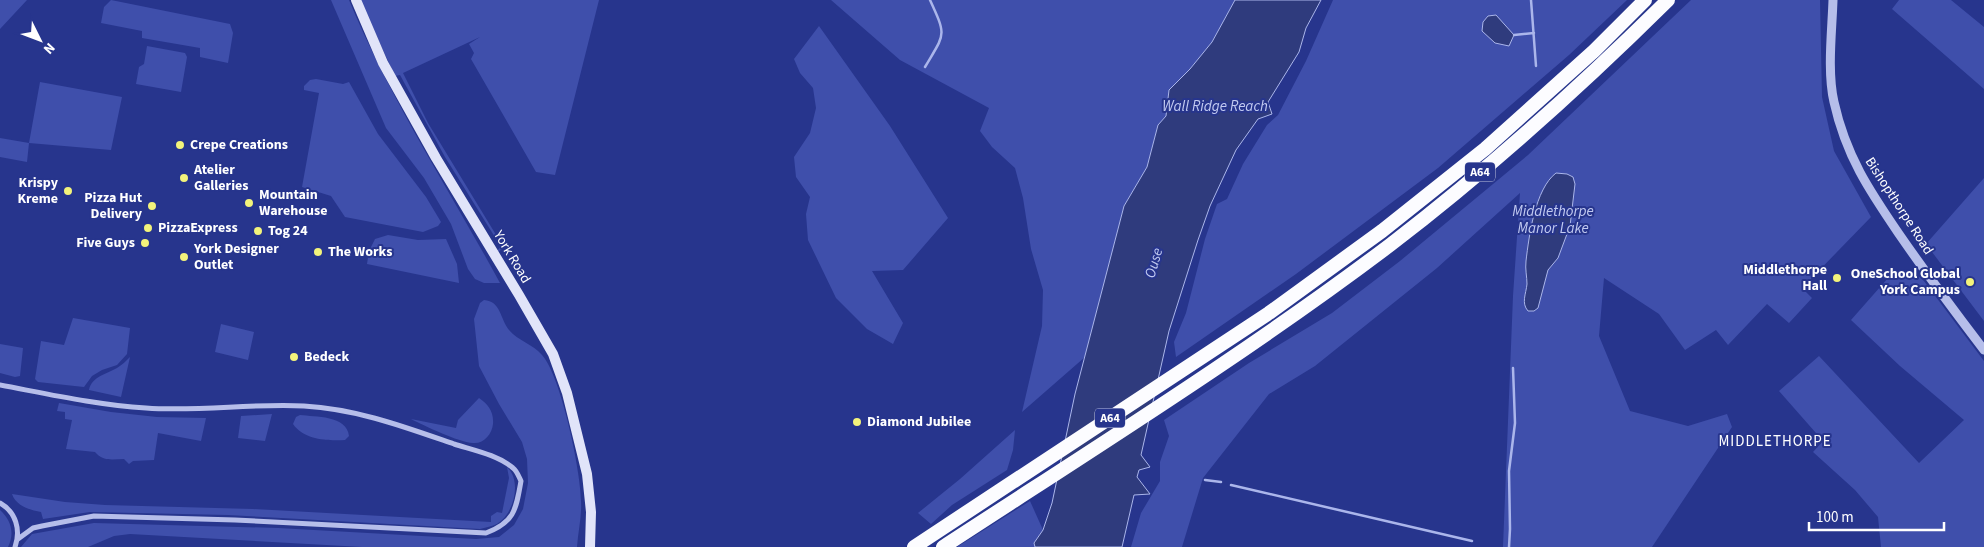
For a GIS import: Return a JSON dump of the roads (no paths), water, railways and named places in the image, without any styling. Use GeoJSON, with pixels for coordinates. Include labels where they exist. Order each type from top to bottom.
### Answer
{"type":"FeatureCollection","features":[{"type":"Feature","properties":{"kind":"highway","name":"A64"},"geometry":{"type":"LineString","coordinates":[[914,547],[1269,313],[1382,231],[1484,149],[1594,51],[1645,0]]}},
{"type":"Feature","properties":{"kind":"highway","name":"A64"},"geometry":{"type":"LineString","coordinates":[[943,547],[1278,326],[1391,244],[1495,160],[1606,60],[1668,0]]}},
{"type":"Feature","properties":{"kind":"main road","name":"York Road"},"geometry":{"type":"LineString","coordinates":[[356,0],[383,63],[436,158],[553,354],[567,393],[586,474],[591,512],[590,547]]}},
{"type":"Feature","properties":{"kind":"street","name":"Bishopthorpe Road"},"geometry":{"type":"LineString","coordinates":[[1833,0],[1831,54],[1833,100],[1853,162],[1866,185],[1911,251],[1984,350]]}},
{"type":"Feature","properties":{"kind":"street"},"geometry":{"type":"LineString","coordinates":[[0,386],[101,403],[145,408],[184,409],[290,406],[322,408],[359,414],[396,424],[490,456],[515,469],[521,481],[515,510],[509,521],[500,528],[486,533],[234,520],[94,516],[33,528],[18,538]]}},
{"type":"Feature","properties":{"kind":"street"},"geometry":{"type":"LineString","coordinates":[[0,503],[6,506],[14,516],[18,527],[18,538],[15,547]]}},
{"type":"Feature","properties":{"kind":"water","name":"Wall Ridge Reach"},"geometry":{"type":"Polygon","coordinates":[[[1235,0],[1321,0],[1306,28],[1299,52],[1268,102],[1272,114],[1258,119],[1236,150],[1210,206],[1198,240],[1169,331],[1141,455],[1150,467],[1139,470],[1137,477],[1150,494],[1134,495],[1122,547],[1035,547],[1034,543],[1043,530],[1052,503],[1075,394],[1124,206],[1147,167],[1158,125],[1166,116],[1169,90],[1190,69],[1212,42],[1235,0]]]}},
{"type":"Feature","properties":{"kind":"water"},"geometry":{"type":"Polygon","coordinates":[[[1496,15],[1514,35],[1509,46],[1495,43],[1482,31],[1483,22],[1488,16],[1496,15]]]}},
{"type":"Feature","properties":{"kind":"water","name":"Middlethorpe Manor Lake"},"geometry":{"type":"Polygon","coordinates":[[[1556,173],[1567,174],[1573,177],[1575,184],[1570,226],[1558,258],[1548,270],[1538,308],[1534,311],[1528,311],[1524,302],[1531,226],[1543,190],[1556,173]]]}},
{"type":"Feature","properties":{"kind":"waterway"},"geometry":{"type":"LineString","coordinates":[[925,67],[937,47],[941,35],[939,21],[930,0]]}},
{"type":"Feature","properties":{"kind":"waterway"},"geometry":{"type":"LineString","coordinates":[[1531,0],[1536,66]]}},
{"type":"Feature","properties":{"kind":"waterway"},"geometry":{"type":"LineString","coordinates":[[1514,35],[1534,33]]}},
{"type":"Feature","properties":{"kind":"waterway"},"geometry":{"type":"LineString","coordinates":[[1509,547],[1509,471],[1515,423],[1513,368]]}},
{"type":"Feature","properties":{"kind":"waterway"},"geometry":{"type":"LineString","coordinates":[[1205,480],[1221,482]]}},
{"type":"Feature","properties":{"kind":"waterway"},"geometry":{"type":"LineString","coordinates":[[1231,485],[1472,541]]}},
{"type":"Feature","properties":{"kind":"place","name":"Crepe Creations"},"geometry":{"type":"Point","coordinates":[180,145]}},
{"type":"Feature","properties":{"kind":"place","name":"Atelier Galleries"},"geometry":{"type":"Point","coordinates":[184,178]}},
{"type":"Feature","properties":{"kind":"place","name":"Krispy Kreme"},"geometry":{"type":"Point","coordinates":[68,191]}},
{"type":"Feature","properties":{"kind":"place","name":"Mountain Warehouse"},"geometry":{"type":"Point","coordinates":[249,203]}},
{"type":"Feature","properties":{"kind":"place","name":"Pizza Hut Delivery"},"geometry":{"type":"Point","coordinates":[152,206]}},
{"type":"Feature","properties":{"kind":"place","name":"PizzaExpress"},"geometry":{"type":"Point","coordinates":[148,228]}},
{"type":"Feature","properties":{"kind":"place","name":"Tog 24"},"geometry":{"type":"Point","coordinates":[258,231]}},
{"type":"Feature","properties":{"kind":"place","name":"Five Guys"},"geometry":{"type":"Point","coordinates":[145,243]}},
{"type":"Feature","properties":{"kind":"place","name":"The Works"},"geometry":{"type":"Point","coordinates":[318,252]}},
{"type":"Feature","properties":{"kind":"place","name":"York Designer Outlet"},"geometry":{"type":"Point","coordinates":[184,257]}},
{"type":"Feature","properties":{"kind":"place","name":"Middlethorpe Hall"},"geometry":{"type":"Point","coordinates":[1837,278]}},
{"type":"Feature","properties":{"kind":"place","name":"OneSchool Global York Campus"},"geometry":{"type":"Point","coordinates":[1970,282]}},
{"type":"Feature","properties":{"kind":"place","name":"Bedeck"},"geometry":{"type":"Point","coordinates":[294,357]}},
{"type":"Feature","properties":{"kind":"place","name":"Diamond Jubilee"},"geometry":{"type":"Point","coordinates":[857,422]}},
{"type":"Feature","properties":{"kind":"district","name":"MIDDLETHORPE"},"geometry":{"type":"Point","coordinates":[1775,441]}},
{"type":"Feature","properties":{"kind":"water label","name":"Ouse"},"geometry":{"type":"Point","coordinates":[1154,263]}}]}
